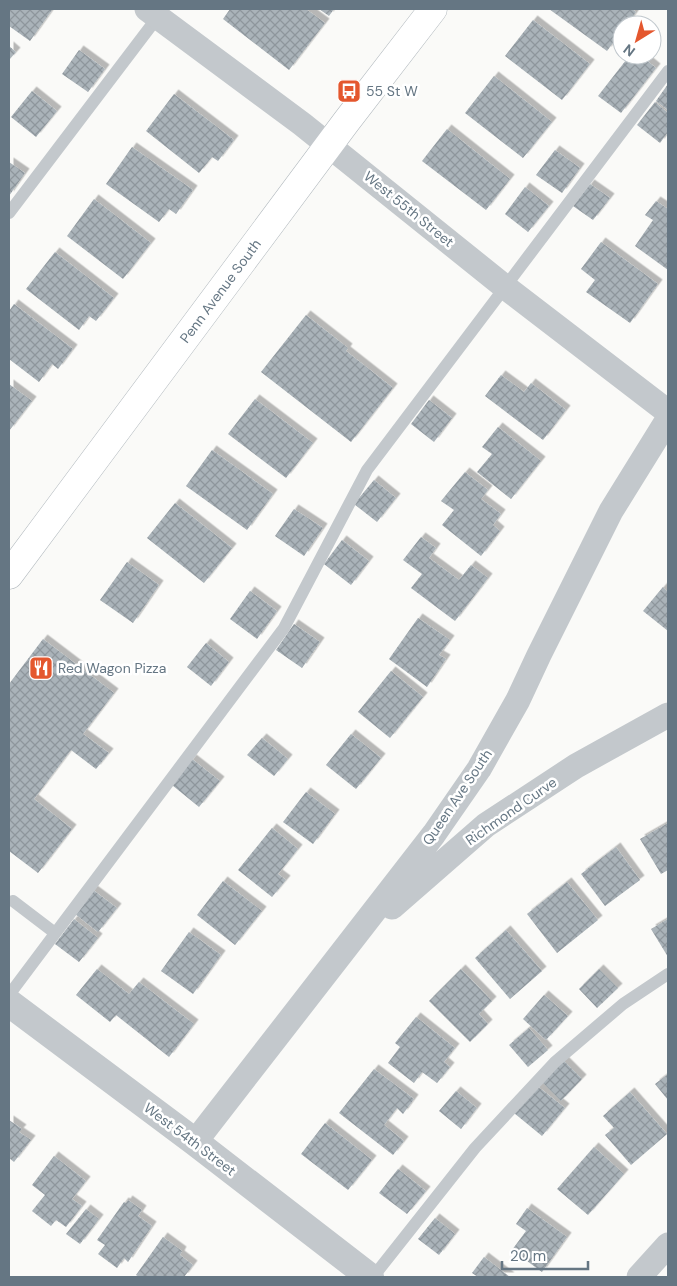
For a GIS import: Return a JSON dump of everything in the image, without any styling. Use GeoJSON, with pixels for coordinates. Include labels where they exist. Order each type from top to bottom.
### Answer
{"type":"FeatureCollection","features":[{"type":"Feature","properties":{"kind":"main road","name":"Penn Avenue South"},"geometry":{"type":"LineString","coordinates":[[9,575],[433,9]]}},
{"type":"Feature","properties":{"kind":"street","name":"West 55th Street"},"geometry":{"type":"LineString","coordinates":[[157,12],[329,146],[505,287],[668,412]]}},
{"type":"Feature","properties":{"kind":"street","name":"Queen Ave South"},"geometry":{"type":"LineString","coordinates":[[195,1142],[434,834],[479,769],[518,700],[611,511],[668,419]]}},
{"type":"Feature","properties":{"kind":"street","name":"Richmond Curve"},"geometry":{"type":"LineString","coordinates":[[328,970],[404,894],[486,825],[576,766],[668,715]]}},
{"type":"Feature","properties":{"kind":"street","name":"West 54th Street"},"geometry":{"type":"LineString","coordinates":[[9,1004],[195,1142],[372,1277]]}},
{"type":"Feature","properties":{"kind":"street"},"geometry":{"type":"LineString","coordinates":[[639,1277],[668,1245]]}},
{"type":"Feature","properties":{"kind":"lane"},"geometry":{"type":"LineString","coordinates":[[9,213],[157,12]]}},
{"type":"Feature","properties":{"kind":"lane"},"geometry":{"type":"LineString","coordinates":[[9,994],[284,628],[367,470],[668,71]]}},
{"type":"Feature","properties":{"kind":"lane"},"geometry":{"type":"LineString","coordinates":[[10,902],[56,933]]}},
{"type":"Feature","properties":{"kind":"lane"},"geometry":{"type":"LineString","coordinates":[[372,1277],[475,1148],[555,1062],[623,1004],[668,974]]}},
{"type":"Feature","properties":{"kind":"building"},"geometry":{"type":"Polygon","coordinates":[[[9,9],[52,10],[30,41],[9,26],[9,9]]]}},
{"type":"Feature","properties":{"kind":"building"},"geometry":{"type":"Polygon","coordinates":[[[230,9],[306,9],[325,23],[289,70],[223,19],[230,9]]]}},
{"type":"Feature","properties":{"kind":"building"},"geometry":{"type":"Polygon","coordinates":[[[319,9],[334,9],[329,16],[319,9]]]}},
{"type":"Feature","properties":{"kind":"building"},"geometry":{"type":"Polygon","coordinates":[[[549,9],[632,9],[636,12],[634,15],[612,15],[612,44],[607,51],[549,9]]]}},
{"type":"Feature","properties":{"kind":"building"},"geometry":{"type":"Polygon","coordinates":[[[533,20],[590,64],[562,100],[505,56],[533,20]]]}},
{"type":"Feature","properties":{"kind":"building"},"geometry":{"type":"Polygon","coordinates":[[[9,46],[16,52],[9,60],[9,46]]]}},
{"type":"Feature","properties":{"kind":"building"},"geometry":{"type":"Polygon","coordinates":[[[79,50],[105,69],[88,92],[62,74],[79,50]]]}},
{"type":"Feature","properties":{"kind":"building"},"geometry":{"type":"Polygon","coordinates":[[[622,65],[652,65],[656,68],[621,113],[598,96],[622,65]]]}},
{"type":"Feature","properties":{"kind":"building"},"geometry":{"type":"Polygon","coordinates":[[[494,76],[552,122],[523,158],[465,113],[494,76]]]}},
{"type":"Feature","properties":{"kind":"building"},"geometry":{"type":"Polygon","coordinates":[[[668,84],[668,110],[656,101],[668,84]]]}},
{"type":"Feature","properties":{"kind":"building"},"geometry":{"type":"Polygon","coordinates":[[[32,91],[57,111],[36,137],[11,117],[32,91]]]}},
{"type":"Feature","properties":{"kind":"building"},"geometry":{"type":"Polygon","coordinates":[[[174,94],[234,140],[218,161],[212,157],[199,173],[146,131],[174,94]]]}},
{"type":"Feature","properties":{"kind":"building"},"geometry":{"type":"Polygon","coordinates":[[[655,102],[668,113],[668,132],[660,143],[637,125],[655,102]]]}},
{"type":"Feature","properties":{"kind":"building"},"geometry":{"type":"Polygon","coordinates":[[[447,129],[510,179],[486,210],[422,161],[447,129]]]}},
{"type":"Feature","properties":{"kind":"building"},"geometry":{"type":"Polygon","coordinates":[[[132,147],[193,190],[176,214],[169,209],[159,222],[106,184],[132,147]]]}},
{"type":"Feature","properties":{"kind":"building"},"geometry":{"type":"Polygon","coordinates":[[[555,150],[580,168],[562,193],[536,175],[555,150]]]}},
{"type":"Feature","properties":{"kind":"building"},"geometry":{"type":"Polygon","coordinates":[[[9,162],[25,173],[9,196],[9,162]]]}},
{"type":"Feature","properties":{"kind":"building"},"geometry":{"type":"Polygon","coordinates":[[[590,184],[610,198],[593,220],[573,206],[590,184]]]}},
{"type":"Feature","properties":{"kind":"building"},"geometry":{"type":"Polygon","coordinates":[[[525,187],[549,206],[528,232],[505,214],[525,187]]]}},
{"type":"Feature","properties":{"kind":"building"},"geometry":{"type":"Polygon","coordinates":[[[94,199],[151,243],[123,279],[67,236],[94,199]]]}},
{"type":"Feature","properties":{"kind":"building"},"geometry":{"type":"Polygon","coordinates":[[[656,201],[668,209],[668,270],[635,246],[653,220],[645,215],[656,201]]]}},
{"type":"Feature","properties":{"kind":"building"},"geometry":{"type":"Polygon","coordinates":[[[601,242],[658,284],[630,323],[586,292],[595,280],[581,269],[601,242]]]}},
{"type":"Feature","properties":{"kind":"building"},"geometry":{"type":"Polygon","coordinates":[[[55,252],[114,298],[96,321],[89,316],[79,330],[26,289],[55,252]]]}},
{"type":"Feature","properties":{"kind":"building"},"geometry":{"type":"Polygon","coordinates":[[[14,304],[73,349],[58,369],[52,364],[39,382],[9,359],[9,311],[14,304]]]}},
{"type":"Feature","properties":{"kind":"building"},"geometry":{"type":"Polygon","coordinates":[[[306,315],[348,348],[346,351],[393,388],[351,442],[261,372],[306,315]]]}},
{"type":"Feature","properties":{"kind":"building"},"geometry":{"type":"Polygon","coordinates":[[[501,375],[524,392],[531,383],[566,410],[543,440],[485,396],[501,375]]]}},
{"type":"Feature","properties":{"kind":"building"},"geometry":{"type":"Polygon","coordinates":[[[9,384],[32,401],[9,431],[9,384]]]}},
{"type":"Feature","properties":{"kind":"building"},"geometry":{"type":"Polygon","coordinates":[[[255,399],[313,443],[286,478],[228,434],[255,399]]]}},
{"type":"Feature","properties":{"kind":"building"},"geometry":{"type":"Polygon","coordinates":[[[429,400],[452,418],[434,442],[411,424],[429,400]]]}},
{"type":"Feature","properties":{"kind":"building"},"geometry":{"type":"Polygon","coordinates":[[[498,427],[541,461],[511,499],[477,472],[492,454],[482,447],[498,427]]]}},
{"type":"Feature","properties":{"kind":"building"},"geometry":{"type":"Polygon","coordinates":[[[212,450],[273,494],[247,530],[186,486],[212,450]]]}},
{"type":"Feature","properties":{"kind":"building"},"geometry":{"type":"Polygon","coordinates":[[[465,472],[488,490],[481,499],[501,514],[493,525],[500,531],[481,556],[442,525],[454,510],[441,501],[465,472]]]}},
{"type":"Feature","properties":{"kind":"building"},"geometry":{"type":"Polygon","coordinates":[[[374,480],[396,498],[377,522],[354,504],[374,480]]]}},
{"type":"Feature","properties":{"kind":"building"},"geometry":{"type":"Polygon","coordinates":[[[175,503],[232,548],[204,583],[147,538],[175,503]]]}},
{"type":"Feature","properties":{"kind":"building"},"geometry":{"type":"Polygon","coordinates":[[[294,509],[323,528],[304,556],[275,536],[294,509]]]}},
{"type":"Feature","properties":{"kind":"building"},"geometry":{"type":"Polygon","coordinates":[[[421,537],[436,548],[429,558],[459,580],[471,565],[488,578],[455,621],[411,588],[422,574],[403,560],[421,537]]]}},
{"type":"Feature","properties":{"kind":"building"},"geometry":{"type":"Polygon","coordinates":[[[342,540],[369,561],[351,585],[324,564],[342,540]]]}},
{"type":"Feature","properties":{"kind":"building"},"geometry":{"type":"Polygon","coordinates":[[[127,562],[159,585],[133,623],[100,600],[127,562]]]}},
{"type":"Feature","properties":{"kind":"building"},"geometry":{"type":"Polygon","coordinates":[[[663,587],[668,592],[668,631],[643,611],[663,587]]]}},
{"type":"Feature","properties":{"kind":"building"},"geometry":{"type":"Polygon","coordinates":[[[250,591],[277,611],[257,639],[230,619],[250,591]]]}},
{"type":"Feature","properties":{"kind":"building"},"geometry":{"type":"Polygon","coordinates":[[[418,618],[450,640],[439,655],[446,659],[427,687],[389,659],[418,618]]]}},
{"type":"Feature","properties":{"kind":"building"},"geometry":{"type":"Polygon","coordinates":[[[294,624],[320,642],[302,668],[276,650],[294,624]]]}},
{"type":"Feature","properties":{"kind":"building"},"geometry":{"type":"Polygon","coordinates":[[[43,639],[114,693],[83,734],[109,753],[96,769],[71,750],[34,799],[72,829],[38,873],[9,851],[9,684],[43,639]]]}},
{"type":"Feature","properties":{"kind":"building"},"geometry":{"type":"Polygon","coordinates":[[[206,643],[229,662],[211,686],[187,667],[206,643]]]}},
{"type":"Feature","properties":{"kind":"building"},"geometry":{"type":"Polygon","coordinates":[[[391,671],[423,697],[390,738],[358,712],[391,671]]]}},
{"type":"Feature","properties":{"kind":"building"},"geometry":{"type":"Polygon","coordinates":[[[351,734],[381,758],[356,789],[326,765],[351,734]]]}},
{"type":"Feature","properties":{"kind":"building"},"geometry":{"type":"Polygon","coordinates":[[[262,738],[288,759],[274,776],[247,755],[262,738]]]}},
{"type":"Feature","properties":{"kind":"building"},"geometry":{"type":"Polygon","coordinates":[[[192,759],[220,781],[199,807],[172,785],[192,759]]]}},
{"type":"Feature","properties":{"kind":"building"},"geometry":{"type":"Polygon","coordinates":[[[306,792],[335,814],[313,844],[283,822],[306,792]]]}},
{"type":"Feature","properties":{"kind":"building"},"geometry":{"type":"Polygon","coordinates":[[[668,823],[668,870],[661,874],[640,839],[668,823]]]}},
{"type":"Feature","properties":{"kind":"building"},"geometry":{"type":"Polygon","coordinates":[[[272,828],[298,849],[278,874],[286,880],[272,897],[238,870],[272,828]]]}},
{"type":"Feature","properties":{"kind":"building"},"geometry":{"type":"Polygon","coordinates":[[[616,847],[640,880],[605,906],[581,874],[616,847]]]}},
{"type":"Feature","properties":{"kind":"building"},"geometry":{"type":"Polygon","coordinates":[[[223,881],[262,911],[235,945],[197,915],[223,881]]]}},
{"type":"Feature","properties":{"kind":"building"},"geometry":{"type":"Polygon","coordinates":[[[567,882],[598,920],[557,953],[527,914],[567,882]]]}},
{"type":"Feature","properties":{"kind":"building"},"geometry":{"type":"Polygon","coordinates":[[[93,890],[117,908],[98,932],[75,914],[93,890]]]}},
{"type":"Feature","properties":{"kind":"building"},"geometry":{"type":"Polygon","coordinates":[[[74,919],[98,938],[79,962],[55,944],[74,919]]]}},
{"type":"Feature","properties":{"kind":"building"},"geometry":{"type":"Polygon","coordinates":[[[668,919],[668,957],[651,929],[668,919]]]}},
{"type":"Feature","properties":{"kind":"building"},"geometry":{"type":"Polygon","coordinates":[[[506,930],[542,971],[510,999],[475,958],[506,930]]]}},
{"type":"Feature","properties":{"kind":"building"},"geometry":{"type":"Polygon","coordinates":[[[189,932],[221,955],[193,994],[161,971],[189,932]]]}},
{"type":"Feature","properties":{"kind":"building"},"geometry":{"type":"Polygon","coordinates":[[[97,969],[129,994],[139,982],[194,1024],[169,1057],[116,1015],[110,1022],[76,995],[97,969]]]}},
{"type":"Feature","properties":{"kind":"building"},"geometry":{"type":"Polygon","coordinates":[[[461,969],[492,1001],[479,1014],[488,1024],[470,1042],[429,1001],[461,969]]]}},
{"type":"Feature","properties":{"kind":"building"},"geometry":{"type":"Polygon","coordinates":[[[599,969],[618,988],[597,1008],[579,989],[599,969]]]}},
{"type":"Feature","properties":{"kind":"building"},"geometry":{"type":"Polygon","coordinates":[[[544,995],[568,1016],[546,1040],[523,1019],[544,995]]]}},
{"type":"Feature","properties":{"kind":"building"},"geometry":{"type":"Polygon","coordinates":[[[416,1017],[455,1048],[444,1062],[450,1067],[437,1083],[422,1072],[414,1083],[388,1063],[400,1047],[395,1043],[416,1017]]]}},
{"type":"Feature","properties":{"kind":"building"},"geometry":{"type":"Polygon","coordinates":[[[529,1028],[548,1050],[528,1067],[509,1045],[529,1028]]]}},
{"type":"Feature","properties":{"kind":"building"},"geometry":{"type":"Polygon","coordinates":[[[563,1060],[582,1079],[561,1101],[542,1082],[563,1060]]]}},
{"type":"Feature","properties":{"kind":"building"},"geometry":{"type":"Polygon","coordinates":[[[374,1069],[414,1099],[403,1114],[397,1108],[384,1125],[404,1141],[393,1155],[339,1113],[374,1069]]]}},
{"type":"Feature","properties":{"kind":"building"},"geometry":{"type":"Polygon","coordinates":[[[668,1074],[668,1100],[655,1084],[668,1074]]]}},
{"type":"Feature","properties":{"kind":"building"},"geometry":{"type":"Polygon","coordinates":[[[536,1085],[565,1108],[542,1136],[514,1113],[536,1085]]]}},
{"type":"Feature","properties":{"kind":"building"},"geometry":{"type":"Polygon","coordinates":[[[456,1091],[477,1108],[461,1129],[439,1111],[456,1091]]]}},
{"type":"Feature","properties":{"kind":"building"},"geometry":{"type":"Polygon","coordinates":[[[630,1092],[667,1134],[631,1165],[605,1135],[614,1128],[603,1116],[630,1092]]]}},
{"type":"Feature","properties":{"kind":"building"},"geometry":{"type":"Polygon","coordinates":[[[9,1120],[22,1129],[19,1132],[31,1140],[14,1162],[9,1158],[9,1120]]]}},
{"type":"Feature","properties":{"kind":"building"},"geometry":{"type":"Polygon","coordinates":[[[325,1123],[372,1160],[348,1190],[301,1154],[325,1123]]]}},
{"type":"Feature","properties":{"kind":"building"},"geometry":{"type":"Polygon","coordinates":[[[594,1147],[624,1174],[588,1215],[557,1189],[594,1147]]]}},
{"type":"Feature","properties":{"kind":"building"},"geometry":{"type":"Polygon","coordinates":[[[54,1156],[86,1181],[72,1199],[82,1206],[66,1227],[56,1220],[51,1226],[32,1211],[45,1195],[32,1185],[54,1156]]]}},
{"type":"Feature","properties":{"kind":"building"},"geometry":{"type":"Polygon","coordinates":[[[398,1169],[426,1191],[407,1214],[379,1193],[398,1169]]]}},
{"type":"Feature","properties":{"kind":"building"},"geometry":{"type":"Polygon","coordinates":[[[128,1200],[142,1210],[138,1216],[152,1226],[128,1262],[124,1258],[117,1268],[98,1254],[105,1245],[97,1240],[124,1202],[126,1203],[128,1200]]]}},
{"type":"Feature","properties":{"kind":"building"},"geometry":{"type":"Polygon","coordinates":[[[527,1208],[567,1237],[542,1272],[512,1250],[526,1231],[516,1224],[527,1208]]]}},
{"type":"Feature","properties":{"kind":"building"},"geometry":{"type":"Polygon","coordinates":[[[86,1209],[99,1219],[80,1244],[66,1234],[86,1209]]]}},
{"type":"Feature","properties":{"kind":"building"},"geometry":{"type":"Polygon","coordinates":[[[435,1218],[455,1234],[439,1255],[418,1239],[435,1218]]]}},
{"type":"Feature","properties":{"kind":"building"},"geometry":{"type":"Polygon","coordinates":[[[163,1237],[182,1251],[180,1255],[193,1265],[184,1277],[139,1277],[136,1275],[163,1237]]]}},
{"type":"Feature","properties":{"kind":"building"},"geometry":{"type":"Polygon","coordinates":[[[484,1257],[510,1277],[478,1277],[472,1273],[484,1257]]]}},
{"type":"Feature","properties":{"kind":"place","name":"55 St W"},"geometry":{"type":"Point","coordinates":[349,91]}},
{"type":"Feature","properties":{"kind":"place","name":"Red Wagon Pizza"},"geometry":{"type":"Point","coordinates":[41,668]}}]}
